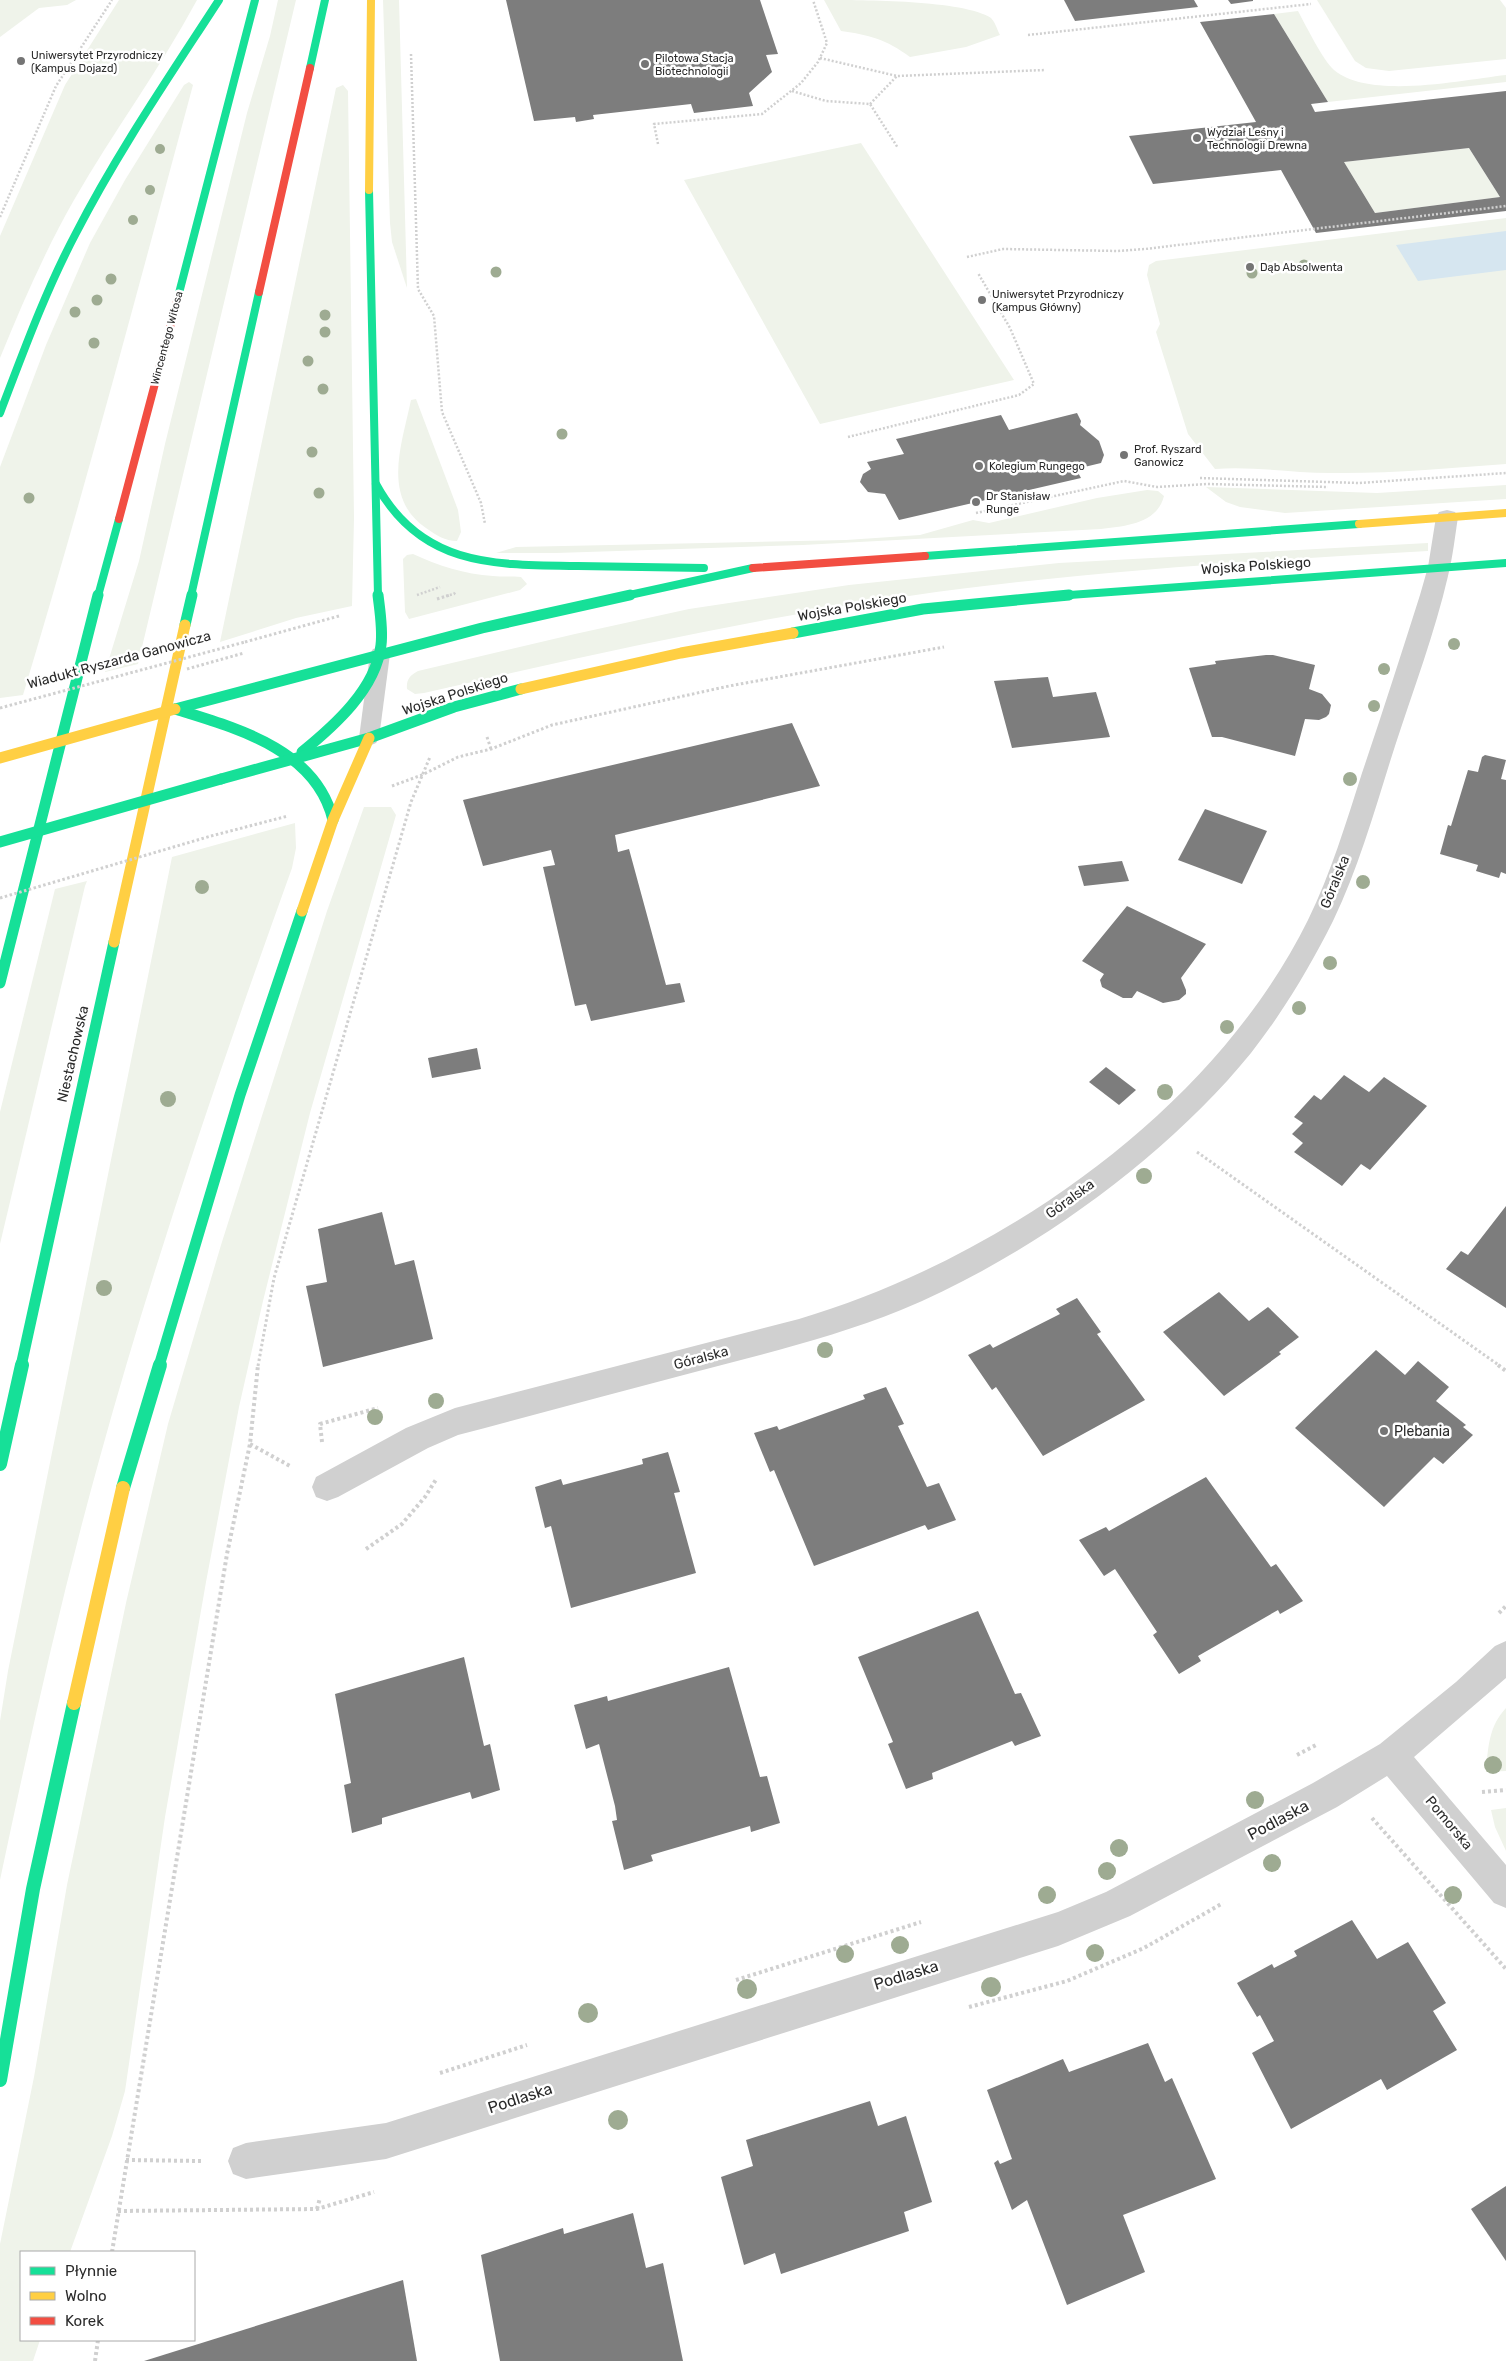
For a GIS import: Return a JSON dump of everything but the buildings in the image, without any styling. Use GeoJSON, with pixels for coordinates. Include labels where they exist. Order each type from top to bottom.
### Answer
{"type":"FeatureCollection","features":[{"type":"Feature","properties":{"kind":"main road"},"geometry":{"type":"LineString","coordinates":[[0,413],[45,298],[86,212],[118,158],[219,0]]}},
{"type":"Feature","properties":{"kind":"main road","name":"Wincentego Witosa"},"geometry":{"type":"LineString","coordinates":[[0,983],[77,675],[190,253],[255,0]]}},
{"type":"Feature","properties":{"kind":"main road","name":"Niestachowska"},"geometry":{"type":"LineString","coordinates":[[0,1464],[178,652],[325,0]]}},
{"type":"Feature","properties":{"kind":"main road"},"geometry":{"type":"LineString","coordinates":[[292,758],[327,732],[351,703],[380,654],[368,154],[371,0]]}},
{"type":"Feature","properties":{"kind":"main road"},"geometry":{"type":"LineString","coordinates":[[375,478],[379,494],[395,518],[429,542],[465,556],[513,564],[746,569],[1506,513]]}},
{"type":"Feature","properties":{"kind":"main road","name":"Wojska Polskiego"},"geometry":{"type":"LineString","coordinates":[[52,828],[292,758],[369,738],[487,696],[681,653],[923,609],[1112,591],[1506,563]]}},
{"type":"Feature","properties":{"kind":"main road"},"geometry":{"type":"LineString","coordinates":[[0,758],[380,654],[547,613],[746,569]]}},
{"type":"Feature","properties":{"kind":"main road"},"geometry":{"type":"LineString","coordinates":[[175,709],[256,738],[292,758],[312,774],[323,789],[330,804],[333,820]]}},
{"type":"Feature","properties":{"kind":"main road"},"geometry":{"type":"LineString","coordinates":[[0,2080],[33,1889],[107,1551],[159,1362],[237,1104],[333,820],[352,782],[369,738]]}},
{"type":"Feature","properties":{"kind":"main road"},"geometry":{"type":"LineString","coordinates":[[10,828],[34,831],[52,828]]}},
{"type":"Feature","properties":{"kind":"main road"},"geometry":{"type":"LineString","coordinates":[[0,842],[52,828]]}},
{"type":"Feature","properties":{"kind":"street","name":"Góralska"},"geometry":{"type":"LineString","coordinates":[[327,1487],[418,1438],[455,1422],[799,1332],[847,1318],[910,1292],[989,1252],[1034,1224],[1080,1192],[1161,1127],[1250,1035],[1275,1000],[1305,948],[1334,889],[1388,730],[1439,567],[1446,517]]}},
{"type":"Feature","properties":{"kind":"street","name":"Podlaska"},"geometry":{"type":"LineString","coordinates":[[246,2161],[386,2141],[1058,1928],[1118,1904],[1325,1795],[1391,1754],[1467,1693],[1506,1657]]}},
{"type":"Feature","properties":{"kind":"street","name":"Pomorska"},"geometry":{"type":"LineString","coordinates":[[1391,1754],[1506,1891]]}},
{"type":"Feature","properties":{"kind":"lane"},"geometry":{"type":"LineString","coordinates":[[369,738],[380,654]]}},
{"type":"Feature","properties":{"kind":"path"},"geometry":{"type":"LineString","coordinates":[[0,217],[56,86],[112,0]]}},
{"type":"Feature","properties":{"kind":"path"},"geometry":{"type":"LineString","coordinates":[[658,144],[654,124],[762,114],[801,83],[820,58],[827,42],[812,0]]}},
{"type":"Feature","properties":{"kind":"path"},"geometry":{"type":"LineString","coordinates":[[1028,35],[1311,4]]}},
{"type":"Feature","properties":{"kind":"path"},"geometry":{"type":"LineString","coordinates":[[410,48],[418,289],[434,316],[442,412],[481,503]]}},
{"type":"Feature","properties":{"kind":"path"},"geometry":{"type":"LineString","coordinates":[[820,58],[898,76],[1045,70]]}},
{"type":"Feature","properties":{"kind":"path"},"geometry":{"type":"LineString","coordinates":[[792,90],[826,101],[870,104],[898,76]]}},
{"type":"Feature","properties":{"kind":"path"},"geometry":{"type":"LineString","coordinates":[[870,104],[898,148]]}},
{"type":"Feature","properties":{"kind":"path"},"geometry":{"type":"LineString","coordinates":[[968,257],[1003,249],[1145,249],[1506,206]]}},
{"type":"Feature","properties":{"kind":"path"},"geometry":{"type":"LineString","coordinates":[[848,438],[1019,395],[1034,384],[1010,328],[978,273]]}},
{"type":"Feature","properties":{"kind":"path"},"geometry":{"type":"LineString","coordinates":[[1200,478],[1358,483],[1506,473]]}},
{"type":"Feature","properties":{"kind":"path"},"geometry":{"type":"LineString","coordinates":[[973,514],[1124,481],[1157,486],[1207,484],[1331,487]]}},
{"type":"Feature","properties":{"kind":"path","name":"Wiadukt Ryszarda Ganowicza"},"geometry":{"type":"LineString","coordinates":[[0,708],[246,642]]}},
{"type":"Feature","properties":{"kind":"path"},"geometry":{"type":"LineString","coordinates":[[385,788],[422,775],[458,757],[491,749],[552,725],[728,686],[949,646]]}},
{"type":"Feature","properties":{"kind":"path"},"geometry":{"type":"LineString","coordinates":[[112,2251],[227,1554],[250,1444],[260,1346],[274,1278],[411,802],[430,757]]}},
{"type":"Feature","properties":{"kind":"path"},"geometry":{"type":"LineString","coordinates":[[0,898],[211,836]]}},
{"type":"Feature","properties":{"kind":"path"},"geometry":{"type":"LineString","coordinates":[[1161,1127],[1506,1371]]}},
{"type":"Feature","properties":{"kind":"path"},"geometry":{"type":"LineString","coordinates":[[327,1487],[320,1424],[384,1406]]}},
{"type":"Feature","properties":{"kind":"path"},"geometry":{"type":"LineString","coordinates":[[1492,1619],[1506,1606]]}},
{"type":"Feature","properties":{"kind":"path"},"geometry":{"type":"LineString","coordinates":[[1292,1759],[1324,1740]]}},
{"type":"Feature","properties":{"kind":"path"},"geometry":{"type":"LineString","coordinates":[[732,1981],[926,1920]]}},
{"type":"Feature","properties":{"kind":"path"},"geometry":{"type":"LineString","coordinates":[[432,2076],[536,2043]]}},
{"type":"Feature","properties":{"kind":"path"},"geometry":{"type":"LineString","coordinates":[[317,2210],[336,2148]]}},
{"type":"Feature","properties":{"kind":"path"},"geometry":{"type":"LineString","coordinates":[[126,2160],[246,2161]]}},
{"type":"Feature","properties":{"kind":"path"},"geometry":{"type":"LineString","coordinates":[[95,2361],[98,2341]]}},
{"type":"Feature","properties":{"kind":"shaded area"},"geometry":{"type":"Polygon","coordinates":[[[0,0],[76,0],[67,5],[39,8],[0,37],[0,0]]]}},
{"type":"Feature","properties":{"kind":"shaded area"},"geometry":{"type":"Polygon","coordinates":[[[119,0],[197,0],[168,51],[63,219],[34,278],[0,358],[0,236],[65,85],[119,0]]]}},
{"type":"Feature","properties":{"kind":"shaded area"},"geometry":{"type":"Polygon","coordinates":[[[278,0],[296,0],[138,664],[105,672],[139,561],[165,444],[247,113],[270,36],[278,0]]]}},
{"type":"Feature","properties":{"kind":"shaded area"},"geometry":{"type":"Polygon","coordinates":[[[383,0],[399,0],[407,288],[392,242],[390,223],[383,0]]]}},
{"type":"Feature","properties":{"kind":"shaded area"},"geometry":{"type":"Polygon","coordinates":[[[824,0],[912,2],[959,8],[978,12],[991,18],[1000,35],[966,47],[910,57],[893,46],[877,39],[841,31],[824,0]]]}},
{"type":"Feature","properties":{"kind":"shaded area"},"geometry":{"type":"Polygon","coordinates":[[[1317,0],[1500,0],[1506,8],[1506,59],[1389,71],[1366,68],[1355,61],[1317,0]]]}},
{"type":"Feature","properties":{"kind":"shaded area"},"geometry":{"type":"Polygon","coordinates":[[[1298,11],[1325,59],[1334,70],[1350,79],[1370,84],[1417,86],[1506,75],[1506,82],[1328,102],[1274,14],[1298,11]]]}},
{"type":"Feature","properties":{"kind":"shaded area"},"geometry":{"type":"Polygon","coordinates":[[[189,82],[193,85],[131,314],[68,543],[23,695],[0,698],[0,467],[46,345],[90,243],[125,180],[184,85],[189,82]]]}},
{"type":"Feature","properties":{"kind":"shaded area"},"geometry":{"type":"Polygon","coordinates":[[[343,85],[348,91],[354,518],[352,606],[296,618],[220,642],[336,88],[343,85]]]}},
{"type":"Feature","properties":{"kind":"shaded area"},"geometry":{"type":"Polygon","coordinates":[[[861,143],[1014,380],[820,424],[684,180],[861,143]]]}},
{"type":"Feature","properties":{"kind":"shaded area"},"geometry":{"type":"Polygon","coordinates":[[[1469,148],[1500,197],[1375,213],[1344,162],[1469,148]]]}},
{"type":"Feature","properties":{"kind":"shaded area"},"geometry":{"type":"Polygon","coordinates":[[[1506,218],[1506,464],[1374,473],[1316,473],[1244,468],[1215,469],[1188,434],[1156,332],[1160,324],[1147,275],[1149,265],[1156,261],[1506,218]]]}},
{"type":"Feature","properties":{"kind":"shaded area"},"geometry":{"type":"Polygon","coordinates":[[[1506,231],[1506,270],[1418,281],[1396,245],[1506,231]]]}},
{"type":"Feature","properties":{"kind":"shaded area"},"geometry":{"type":"Polygon","coordinates":[[[416,399],[458,510],[461,532],[457,541],[445,539],[426,528],[412,515],[403,501],[398,469],[400,452],[411,400],[416,399]]]}},
{"type":"Feature","properties":{"kind":"shaded area"},"geometry":{"type":"Polygon","coordinates":[[[1506,485],[1506,499],[1285,513],[1240,507],[1226,502],[1206,487],[1377,493],[1506,485]]]}},
{"type":"Feature","properties":{"kind":"shaded area"},"geometry":{"type":"Polygon","coordinates":[[[1147,490],[1158,491],[1164,496],[1155,513],[1130,525],[1101,529],[803,545],[556,553],[496,553],[516,547],[846,540],[920,535],[973,520],[989,523],[1097,498],[1147,490]]]}},
{"type":"Feature","properties":{"kind":"shaded area"},"geometry":{"type":"Polygon","coordinates":[[[1428,543],[1428,551],[1103,573],[909,596],[726,627],[424,693],[415,694],[407,689],[409,678],[418,671],[575,634],[689,609],[849,585],[1059,563],[1428,543]]]}},
{"type":"Feature","properties":{"kind":"shaded area"},"geometry":{"type":"Polygon","coordinates":[[[413,554],[442,566],[462,571],[482,575],[521,577],[527,584],[520,590],[409,619],[405,612],[403,559],[407,555],[413,554]]]}},
{"type":"Feature","properties":{"kind":"shaded area"},"geometry":{"type":"Polygon","coordinates":[[[364,807],[391,807],[396,815],[310,1113],[263,1301],[239,1407],[165,1817],[125,2091],[112,2136],[70,2251],[20,2251],[20,2341],[40,2341],[33,2361],[0,2361],[0,2244],[34,2077],[67,1885],[126,1603],[168,1424],[221,1245],[327,911],[364,807]]]}},
{"type":"Feature","properties":{"kind":"shaded area"},"geometry":{"type":"Polygon","coordinates":[[[295,823],[296,848],[292,868],[240,1014],[166,1234],[100,1457],[72,1562],[0,1880],[0,1721],[8,1671],[172,857],[295,823]]]}},
{"type":"Feature","properties":{"kind":"shaded area"},"geometry":{"type":"Polygon","coordinates":[[[87,881],[0,1244],[0,1112],[55,889],[87,881]]]}},
{"type":"Feature","properties":{"kind":"shaded area"},"geometry":{"type":"Polygon","coordinates":[[[1506,1708],[1506,1771],[1486,1772],[1490,1737],[1496,1722],[1506,1708]]]}},
{"type":"Feature","properties":{"kind":"shaded area"},"geometry":{"type":"Polygon","coordinates":[[[1506,1808],[1506,1851],[1495,1827],[1491,1810],[1506,1808]]]}},
{"type":"Feature","properties":{"kind":"traffic: fast"},"geometry":{"type":"LineString","coordinates":[[0,413],[40,311],[74,236],[134,131],[219,0]]}},
{"type":"Feature","properties":{"kind":"traffic: fast"},"geometry":{"type":"LineString","coordinates":[[178,297],[255,0]]}},
{"type":"Feature","properties":{"kind":"traffic: fast"},"geometry":{"type":"LineString","coordinates":[[310,68],[325,0]]}},
{"type":"Feature","properties":{"kind":"traffic: fast"},"geometry":{"type":"LineString","coordinates":[[302,752],[336,721],[359,694],[375,666],[381,645],[382,629],[377,588],[369,190]]}},
{"type":"Feature","properties":{"kind":"traffic: fast"},"geometry":{"type":"LineString","coordinates":[[185,625],[259,292]]}},
{"type":"Feature","properties":{"kind":"traffic: fast"},"geometry":{"type":"LineString","coordinates":[[376,484],[387,505],[401,522],[418,535],[436,546],[479,560],[524,565],[704,568]]}},
{"type":"Feature","properties":{"kind":"traffic: fast"},"geometry":{"type":"LineString","coordinates":[[0,983],[77,675],[119,519]]}},
{"type":"Feature","properties":{"kind":"traffic: fast"},"geometry":{"type":"LineString","coordinates":[[925,556],[1359,524]]}},
{"type":"Feature","properties":{"kind":"traffic: fast"},"geometry":{"type":"LineString","coordinates":[[793,633],[923,609],[1113,591],[1506,563]]}},
{"type":"Feature","properties":{"kind":"traffic: fast"},"geometry":{"type":"LineString","coordinates":[[175,709],[482,628],[753,568]]}},
{"type":"Feature","properties":{"kind":"traffic: fast"},"geometry":{"type":"LineString","coordinates":[[221,779],[369,738],[454,707],[521,689]]}},
{"type":"Feature","properties":{"kind":"traffic: fast"},"geometry":{"type":"LineString","coordinates":[[175,709],[238,730],[278,749],[312,777],[325,795],[333,820]]}},
{"type":"Feature","properties":{"kind":"traffic: fast"},"geometry":{"type":"LineString","coordinates":[[0,842],[221,779]]}},
{"type":"Feature","properties":{"kind":"traffic: fast"},"geometry":{"type":"LineString","coordinates":[[123,1488],[240,1095],[302,911]]}},
{"type":"Feature","properties":{"kind":"traffic: fast"},"geometry":{"type":"LineString","coordinates":[[0,1464],[114,942]]}},
{"type":"Feature","properties":{"kind":"traffic: fast"},"geometry":{"type":"LineString","coordinates":[[0,2080],[33,1889],[74,1703]]}},
{"type":"Feature","properties":{"kind":"traffic: slow"},"geometry":{"type":"LineString","coordinates":[[369,190],[371,0]]}},
{"type":"Feature","properties":{"kind":"traffic: slow"},"geometry":{"type":"LineString","coordinates":[[1359,524],[1506,513]]}},
{"type":"Feature","properties":{"kind":"traffic: slow"},"geometry":{"type":"LineString","coordinates":[[114,942],[185,625]]}},
{"type":"Feature","properties":{"kind":"traffic: slow"},"geometry":{"type":"LineString","coordinates":[[521,689],[681,653],[793,633]]}},
{"type":"Feature","properties":{"kind":"traffic: slow"},"geometry":{"type":"LineString","coordinates":[[0,758],[175,709]]}},
{"type":"Feature","properties":{"kind":"traffic: slow"},"geometry":{"type":"LineString","coordinates":[[302,911],[333,820],[369,738]]}},
{"type":"Feature","properties":{"kind":"traffic: slow"},"geometry":{"type":"LineString","coordinates":[[74,1703],[107,1551],[123,1488]]}},
{"type":"Feature","properties":{"kind":"traffic: jam"},"geometry":{"type":"LineString","coordinates":[[259,292],[310,68]]}},
{"type":"Feature","properties":{"kind":"traffic: jam"},"geometry":{"type":"LineString","coordinates":[[119,519],[178,297]]}},
{"type":"Feature","properties":{"kind":"traffic: jam"},"geometry":{"type":"LineString","coordinates":[[753,568],[925,556]]}},
{"type":"Feature","properties":{"kind":"place","name":"Uniwersytet Przyrodniczy (Kampus Dojazd)"},"geometry":{"type":"Point","coordinates":[21,61]}},
{"type":"Feature","properties":{"kind":"place","name":"Pilotowa Stacja Biotechnologii"},"geometry":{"type":"Point","coordinates":[645,64]}},
{"type":"Feature","properties":{"kind":"place","name":"Wydział Leśny i Technologii Drewna"},"geometry":{"type":"Point","coordinates":[1197,138]}},
{"type":"Feature","properties":{"kind":"place","name":"Dąb Absolwenta"},"geometry":{"type":"Point","coordinates":[1250,267]}},
{"type":"Feature","properties":{"kind":"place","name":"Uniwersytet Przyrodniczy (Kampus Główny)"},"geometry":{"type":"Point","coordinates":[982,300]}},
{"type":"Feature","properties":{"kind":"place","name":"Prof. Ryszard Ganowicz"},"geometry":{"type":"Point","coordinates":[1124,455]}},
{"type":"Feature","properties":{"kind":"place","name":"Kolegium Rungego"},"geometry":{"type":"Point","coordinates":[979,466]}},
{"type":"Feature","properties":{"kind":"place","name":"Dr Stanisław Runge"},"geometry":{"type":"Point","coordinates":[976,502]}},
{"type":"Feature","properties":{"kind":"place","name":"Plebania"},"geometry":{"type":"Point","coordinates":[1384,1431]}}]}
